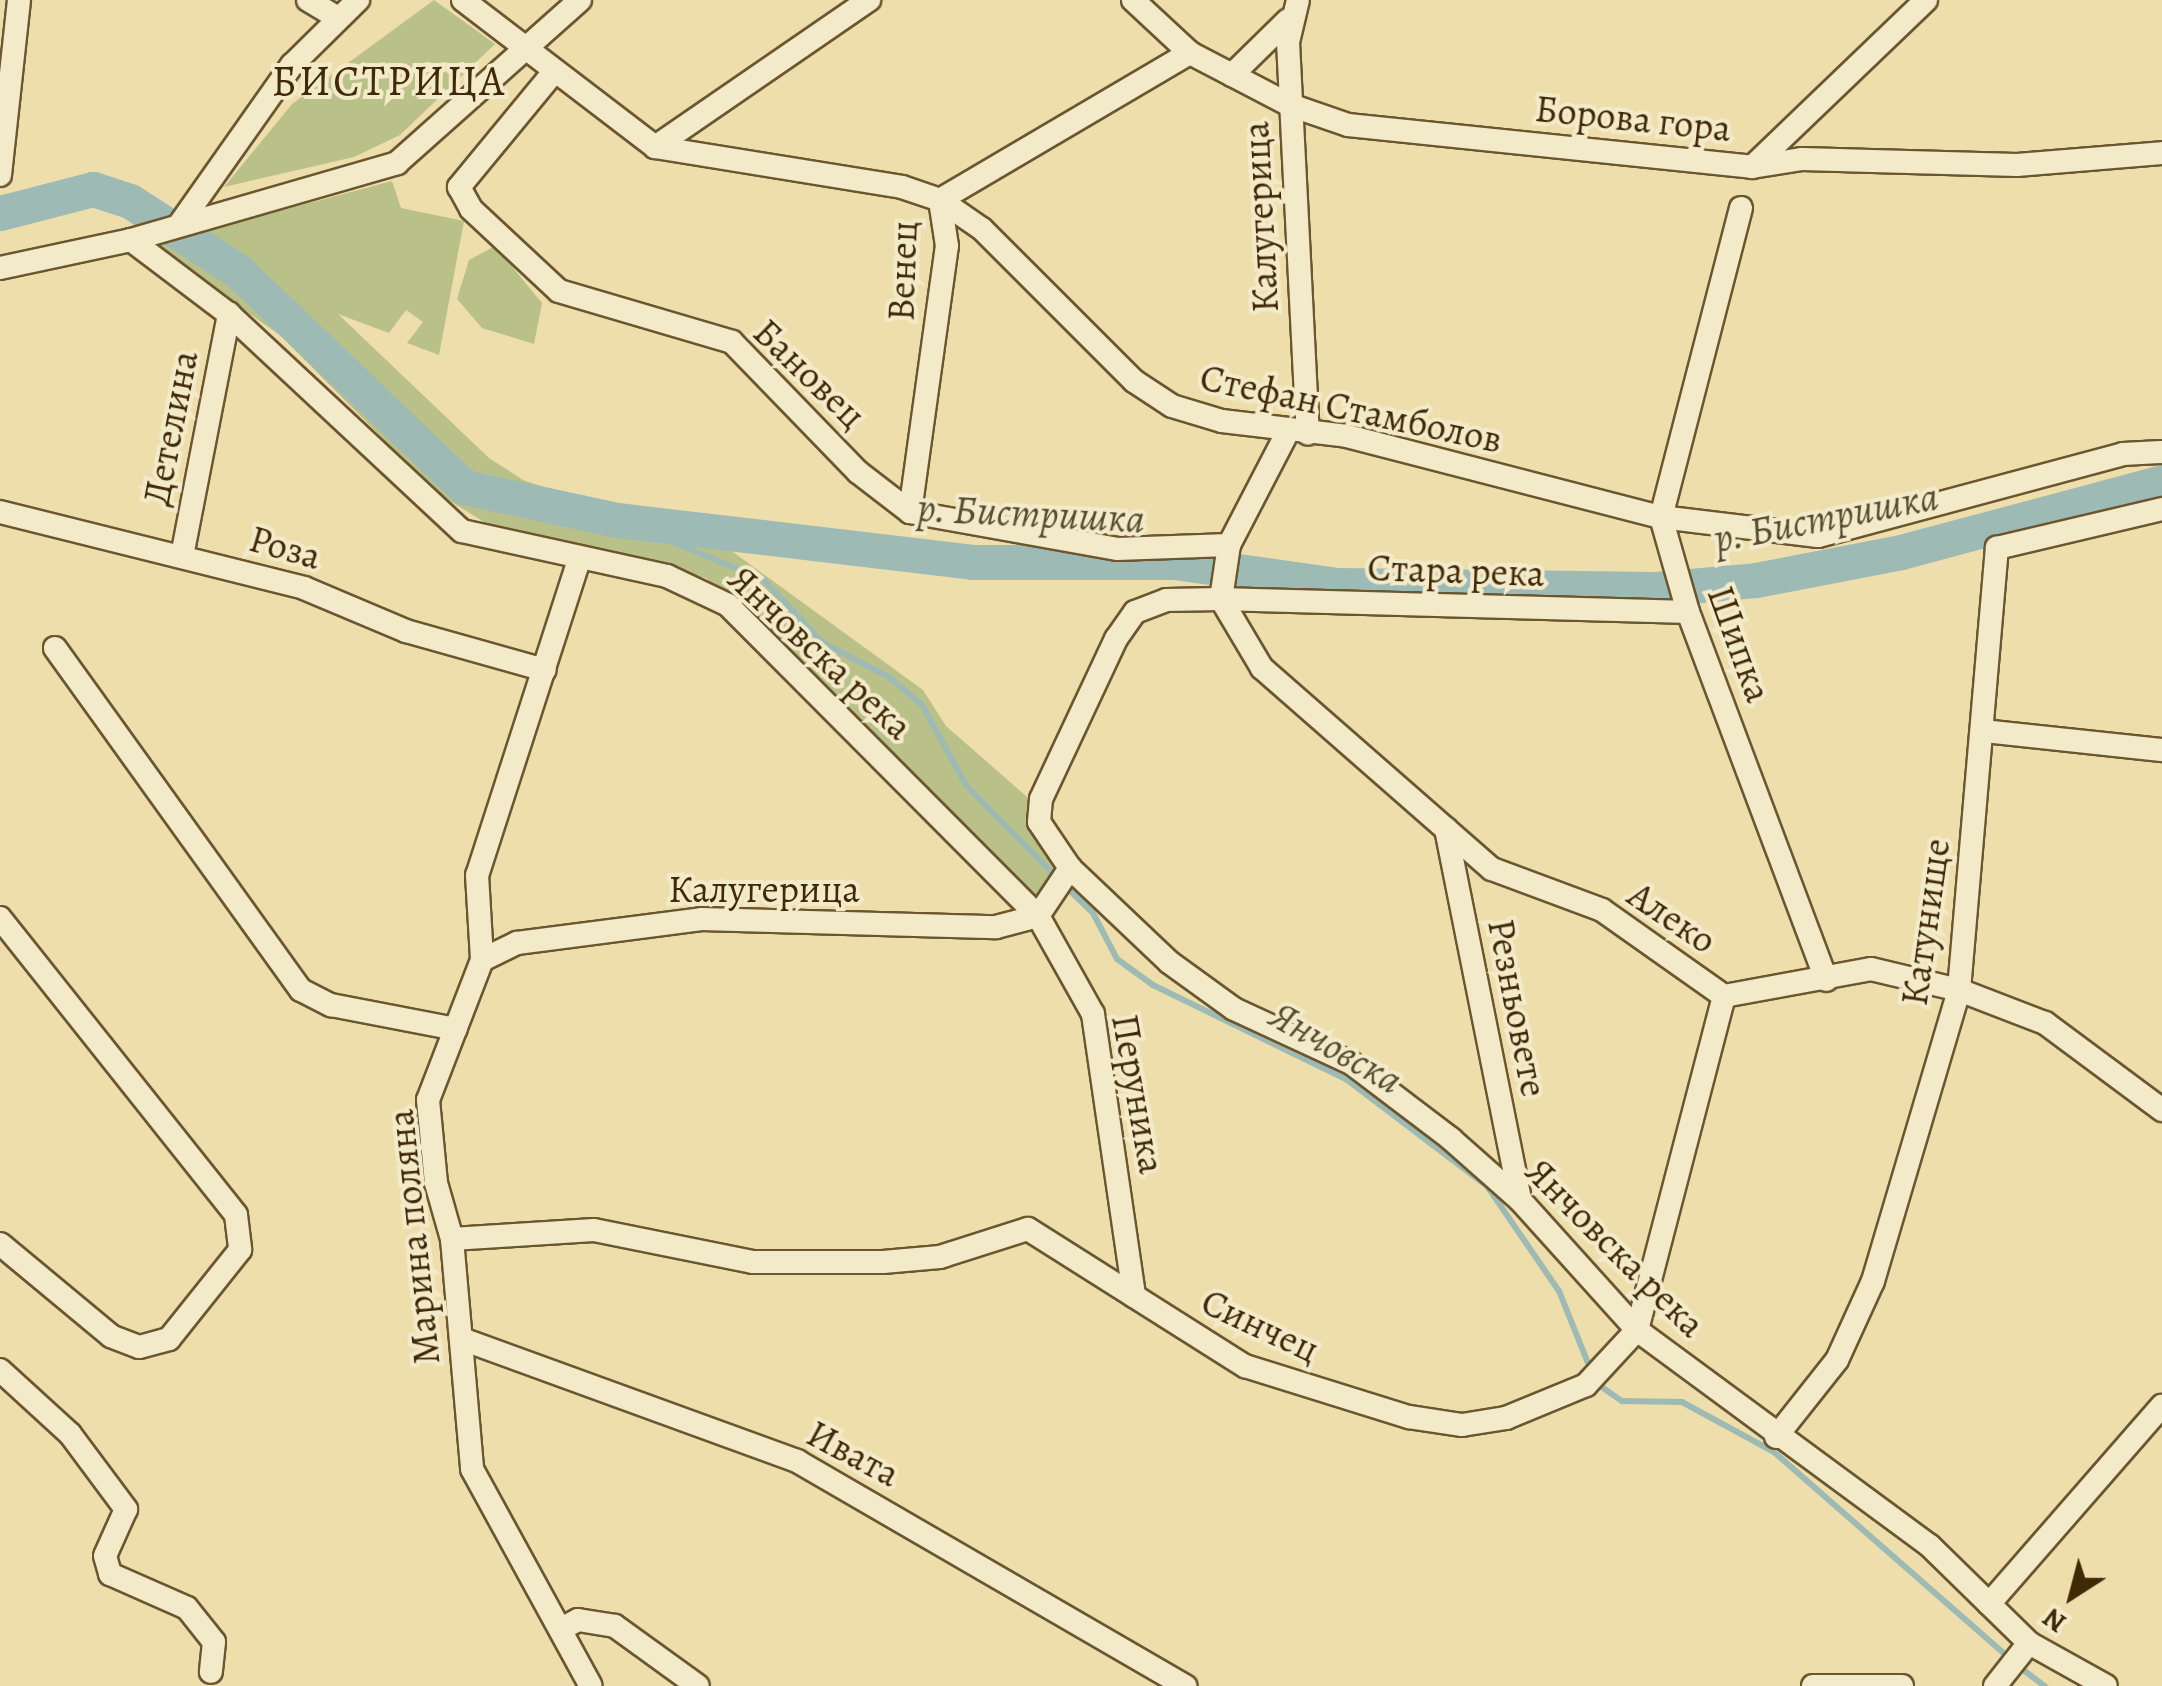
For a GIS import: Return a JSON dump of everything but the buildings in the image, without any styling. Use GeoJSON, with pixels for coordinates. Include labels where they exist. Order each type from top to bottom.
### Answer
{"type":"FeatureCollection","features":[{"type":"Feature","properties":{"kind":"street"},"geometry":{"type":"LineString","coordinates":[[0,175],[19,0]]}},
{"type":"Feature","properties":{"kind":"street"},"geometry":{"type":"LineString","coordinates":[[308,0],[336,16]]}},
{"type":"Feature","properties":{"kind":"street"},"geometry":{"type":"LineString","coordinates":[[179,226],[336,16],[358,0]]}},
{"type":"Feature","properties":{"kind":"street","name":"Стефан Стамболов"},"geometry":{"type":"LineString","coordinates":[[463,0],[654,148],[902,187],[940,200],[982,229],[1134,381],[1172,406],[1390,446],[1661,517],[1818,536],[2123,454],[2162,452]]}},
{"type":"Feature","properties":{"kind":"street"},"geometry":{"type":"LineString","coordinates":[[0,268],[136,239],[397,163],[580,0]]}},
{"type":"Feature","properties":{"kind":"street"},"geometry":{"type":"LineString","coordinates":[[654,148],[870,0]]}},
{"type":"Feature","properties":{"kind":"street","name":"Борова гора"},"geometry":{"type":"LineString","coordinates":[[1133,0],[1190,53],[1290,105],[1348,125],[1752,167],[1802,158],[2017,165],[2162,153]]}},
{"type":"Feature","properties":{"kind":"street"},"geometry":{"type":"LineString","coordinates":[[1752,167],[1923,1]]}},
{"type":"Feature","properties":{"kind":"street"},"geometry":{"type":"LineString","coordinates":[[1232,75],[1293,10]]}},
{"type":"Feature","properties":{"kind":"street","name":"Калугерица"},"geometry":{"type":"LineString","coordinates":[[1293,10],[1290,105],[1298,432]]}},
{"type":"Feature","properties":{"kind":"street","name":"Венец"},"geometry":{"type":"LineString","coordinates":[[910,512],[947,246],[940,200],[1190,53]]}},
{"type":"Feature","properties":{"kind":"street","name":"Бановец"},"geometry":{"type":"LineString","coordinates":[[553,73],[459,187],[470,209],[559,291],[732,342],[858,472],[910,512],[1116,549],[1229,545]]}},
{"type":"Feature","properties":{"kind":"street"},"geometry":{"type":"LineString","coordinates":[[1661,517],[1741,208]]}},
{"type":"Feature","properties":{"kind":"street","name":"Янчовска река"},"geometry":{"type":"LineString","coordinates":[[136,239],[229,314],[434,512],[476,536],[578,562],[667,576],[728,605],[1041,911]]}},
{"type":"Feature","properties":{"kind":"street","name":"Детелина"},"geometry":{"type":"LineString","coordinates":[[182,556],[229,314]]}},
{"type":"Feature","properties":{"kind":"street"},"geometry":{"type":"LineString","coordinates":[[1041,911],[1067,874],[1039,822],[1042,800],[1116,639],[1135,612],[1166,600],[1222,600],[1222,569],[1229,545],[1298,432]]}},
{"type":"Feature","properties":{"kind":"street","name":"Катунище"},"geometry":{"type":"LineString","coordinates":[[1776,1437],[1838,1360],[1873,1281],[1958,990],[1984,732],[1997,548],[2162,508]]}},
{"type":"Feature","properties":{"kind":"street","name":"Роза"},"geometry":{"type":"LineString","coordinates":[[0,512],[182,556],[546,670]]}},
{"type":"Feature","properties":{"kind":"street","name":"Шипка"},"geometry":{"type":"LineString","coordinates":[[1661,517],[1687,607],[1826,980]]}},
{"type":"Feature","properties":{"kind":"street","name":"Марина поляна"},"geometry":{"type":"LineString","coordinates":[[578,562],[477,875],[482,960],[428,1100],[436,1183],[452,1239],[472,1469],[563,1628],[591,1686]]}},
{"type":"Feature","properties":{"kind":"street","name":"Стара река"},"geometry":{"type":"LineString","coordinates":[[1222,600],[1687,607]]}},
{"type":"Feature","properties":{"kind":"street","name":"Алеко"},"geometry":{"type":"LineString","coordinates":[[1222,600],[1262,668],[1492,869],[1602,910],[1724,996],[1871,969],[1958,990],[2044,1023],[2162,1110]]}},
{"type":"Feature","properties":{"kind":"street"},"geometry":{"type":"LineString","coordinates":[[55,648],[301,990],[331,1005],[456,1029]]}},
{"type":"Feature","properties":{"kind":"street"},"geometry":{"type":"LineString","coordinates":[[1984,732],[2162,750]]}},
{"type":"Feature","properties":{"kind":"street","name":"Резньовете"},"geometry":{"type":"LineString","coordinates":[[1446,828],[1520,1200]]}},
{"type":"Feature","properties":{"kind":"street","name":"Янчовска река"},"geometry":{"type":"LineString","coordinates":[[1067,874],[1168,962],[1234,1009],[1351,1063],[1520,1200],[1637,1330],[1776,1437],[1930,1546],[2030,1643],[2106,1686]]}},
{"type":"Feature","properties":{"kind":"street","name":"Калугерица"},"geometry":{"type":"LineString","coordinates":[[482,960],[517,943],[701,919],[996,928],[1041,911]]}},
{"type":"Feature","properties":{"kind":"street","name":"Перуника"},"geometry":{"type":"LineString","coordinates":[[1041,911],[1093,1014],[1134,1296]]}},
{"type":"Feature","properties":{"kind":"street"},"geometry":{"type":"LineString","coordinates":[[0,918],[236,1215],[240,1250],[169,1339],[139,1347],[111,1336],[0,1244]]}},
{"type":"Feature","properties":{"kind":"street","name":"Синчец"},"geometry":{"type":"LineString","coordinates":[[452,1239],[594,1230],[754,1262],[883,1262],[940,1256],[1028,1229],[1245,1366],[1409,1418],[1462,1425],[1506,1418],[1586,1385],[1637,1330],[1724,996]]}},
{"type":"Feature","properties":{"kind":"street","name":"Ивата"},"geometry":{"type":"LineString","coordinates":[[462,1340],[797,1461],[1185,1686]]}},
{"type":"Feature","properties":{"kind":"street"},"geometry":{"type":"LineString","coordinates":[[0,1370],[70,1434],[126,1509],[105,1556],[110,1574],[187,1608],[214,1642],[211,1672]]}},
{"type":"Feature","properties":{"kind":"street"},"geometry":{"type":"LineString","coordinates":[[1990,1604],[2162,1406]]}},
{"type":"Feature","properties":{"kind":"street"},"geometry":{"type":"LineString","coordinates":[[563,1628],[578,1620],[616,1626],[698,1686]]}},
{"type":"Feature","properties":{"kind":"street"},"geometry":{"type":"LineString","coordinates":[[1995,1686],[2030,1643]]}},
{"type":"Feature","properties":{"kind":"street"},"geometry":{"type":"LineString","coordinates":[[1813,1686],[1902,1686]]}},
{"type":"Feature","properties":{"kind":"green space"},"geometry":{"type":"Polygon","coordinates":[[[434,0],[495,44],[400,135],[354,157],[224,187],[292,104],[434,0]]]}},
{"type":"Feature","properties":{"kind":"green space"},"geometry":{"type":"Polygon","coordinates":[[[392,181],[401,208],[464,221],[439,355],[407,343],[423,322],[406,310],[389,333],[338,314],[489,458],[523,480],[733,552],[923,690],[946,726],[1034,803],[1056,866],[1032,902],[706,578],[507,536],[437,493],[281,336],[152,245],[392,181]]]}},
{"type":"Feature","properties":{"kind":"green space"},"geometry":{"type":"Polygon","coordinates":[[[495,246],[542,303],[534,344],[482,328],[457,299],[469,260],[495,246]]]}},
{"type":"Feature","properties":{"kind":"waterway","name":"р. Бистришка"},"geometry":{"type":"LineString","coordinates":[[0,213],[93,189],[130,201],[238,271],[464,487],[617,520],[973,562],[1174,562],[1337,585],[1656,589],[1756,580],[1901,552],[2162,482]]}},
{"type":"Feature","properties":{"kind":"waterway","name":"Янчовска"},"geometry":{"type":"LineString","coordinates":[[617,520],[763,579],[823,643],[889,677],[922,705],[966,785],[1057,878]]}},
{"type":"Feature","properties":{"kind":"waterway","name":"Янчовска"},"geometry":{"type":"LineString","coordinates":[[1066,887],[1093,913],[1117,959],[1153,985],[1346,1079],[1487,1186],[1559,1291],[1596,1383],[1622,1401],[1682,1402],[1774,1452],[2009,1658]]}},
{"type":"Feature","properties":{"kind":"waterway","name":"Янчовска"},"geometry":{"type":"LineString","coordinates":[[2018,1666],[2045,1686]]}},
{"type":"Feature","properties":{"kind":"district","name":"БИСТРИЦА"},"geometry":{"type":"Point","coordinates":[389,81]}}]}
